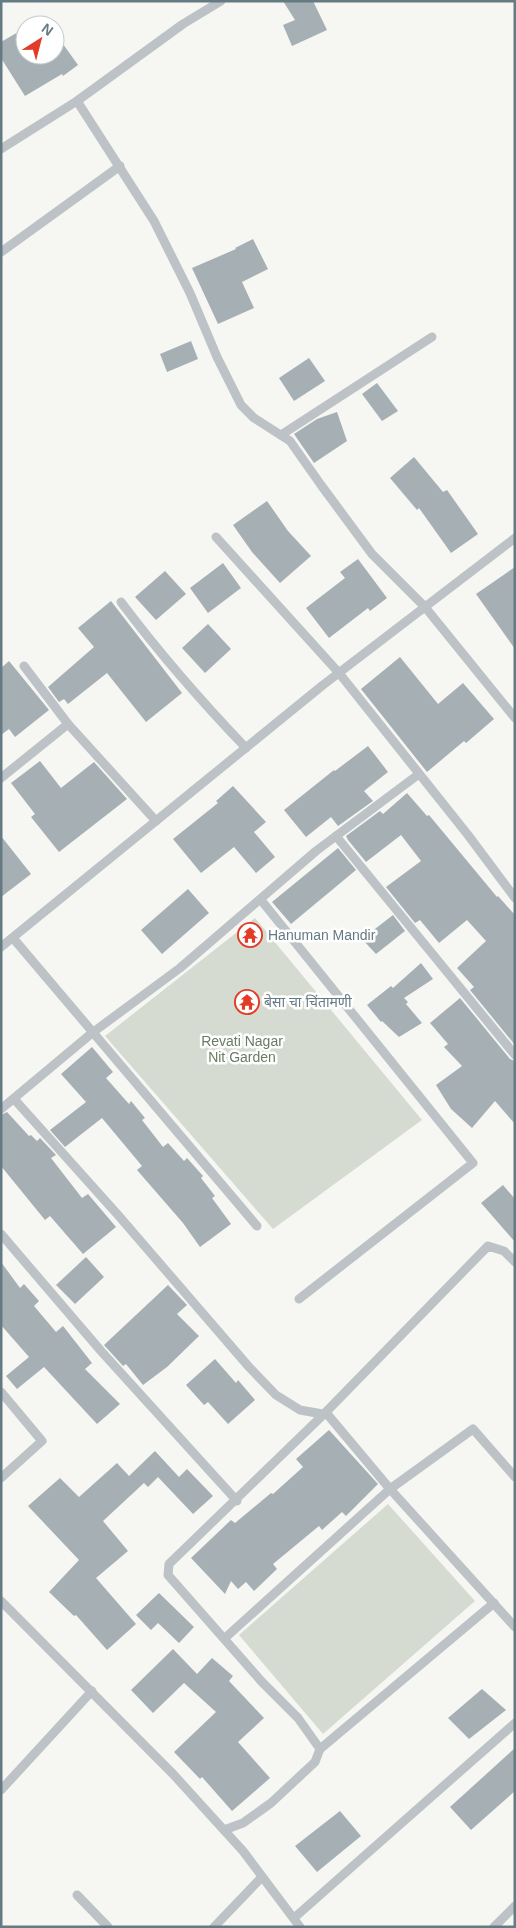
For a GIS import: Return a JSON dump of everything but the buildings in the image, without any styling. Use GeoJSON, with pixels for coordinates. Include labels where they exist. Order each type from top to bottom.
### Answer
{"type":"FeatureCollection","features":[{"type":"Feature","properties":{"kind":"street"},"geometry":{"type":"LineString","coordinates":[[1,149],[77,101],[183,24],[221,1]]}},
{"type":"Feature","properties":{"kind":"street"},"geometry":{"type":"LineString","coordinates":[[77,101],[154,221],[190,294],[216,357],[241,404],[254,418],[290,441],[372,554],[425,607],[514,717]]}},
{"type":"Feature","properties":{"kind":"street"},"geometry":{"type":"LineString","coordinates":[[1,252],[120,166]]}},
{"type":"Feature","properties":{"kind":"street"},"geometry":{"type":"LineString","coordinates":[[281,435],[432,337]]}},
{"type":"Feature","properties":{"kind":"street"},"geometry":{"type":"LineString","coordinates":[[216,537],[339,673],[468,835],[515,898]]}},
{"type":"Feature","properties":{"kind":"street"},"geometry":{"type":"LineString","coordinates":[[1,947],[339,673],[515,538]]}},
{"type":"Feature","properties":{"kind":"street"},"geometry":{"type":"LineString","coordinates":[[121,602],[163,657],[246,748]]}},
{"type":"Feature","properties":{"kind":"street"},"geometry":{"type":"LineString","coordinates":[[24,666],[68,724],[156,821]]}},
{"type":"Feature","properties":{"kind":"street"},"geometry":{"type":"LineString","coordinates":[[1,778],[68,724]]}},
{"type":"Feature","properties":{"kind":"street"},"geometry":{"type":"LineString","coordinates":[[1,1109],[92,1033],[180,968],[336,836],[419,774]]}},
{"type":"Feature","properties":{"kind":"street"},"geometry":{"type":"LineString","coordinates":[[336,836],[515,1055]]}},
{"type":"Feature","properties":{"kind":"street"},"geometry":{"type":"LineString","coordinates":[[261,900],[473,1163],[299,1300]]}},
{"type":"Feature","properties":{"kind":"street"},"geometry":{"type":"LineString","coordinates":[[13,938],[257,1226]]}},
{"type":"Feature","properties":{"kind":"street"},"geometry":{"type":"LineString","coordinates":[[14,1100],[118,1215],[249,1367],[276,1395],[300,1410],[328,1415],[390,1489],[515,1626]]}},
{"type":"Feature","properties":{"kind":"street"},"geometry":{"type":"LineString","coordinates":[[1,1234],[114,1365],[237,1501]]}},
{"type":"Feature","properties":{"kind":"street"},"geometry":{"type":"LineString","coordinates":[[320,1749],[298,1718],[262,1682],[168,1575],[169,1564],[237,1501],[488,1246],[504,1251],[515,1262]]}},
{"type":"Feature","properties":{"kind":"street"},"geometry":{"type":"LineString","coordinates":[[1,1392],[42,1441],[1,1478]]}},
{"type":"Feature","properties":{"kind":"street"},"geometry":{"type":"LineString","coordinates":[[224,1638],[390,1489],[473,1429],[515,1477]]}},
{"type":"Feature","properties":{"kind":"street"},"geometry":{"type":"LineString","coordinates":[[1,1601],[173,1774],[244,1851],[300,1927]]}},
{"type":"Feature","properties":{"kind":"street"},"geometry":{"type":"LineString","coordinates":[[224,1830],[243,1822],[271,1803],[315,1762],[320,1749],[494,1603]]}},
{"type":"Feature","properties":{"kind":"street"},"geometry":{"type":"LineString","coordinates":[[1,1790],[92,1691]]}},
{"type":"Feature","properties":{"kind":"street"},"geometry":{"type":"LineString","coordinates":[[294,1918],[515,1723]]}},
{"type":"Feature","properties":{"kind":"street"},"geometry":{"type":"LineString","coordinates":[[214,1927],[262,1877]]}},
{"type":"Feature","properties":{"kind":"street"},"geometry":{"type":"LineString","coordinates":[[77,1895],[108,1927]]}},
{"type":"Feature","properties":{"kind":"street"},"geometry":{"type":"LineString","coordinates":[[494,1927],[515,1906]]}},
{"type":"Feature","properties":{"kind":"green space","name":"Revati Nagar Nit Garden"},"geometry":{"type":"Polygon","coordinates":[[[255,918],[422,1120],[273,1229],[105,1036],[255,918]]]}},
{"type":"Feature","properties":{"kind":"green space"},"geometry":{"type":"Polygon","coordinates":[[[388,1504],[475,1601],[323,1734],[239,1635],[388,1504]]]}},
{"type":"Feature","properties":{"kind":"place","name":"Hanuman Mandir"},"geometry":{"type":"Point","coordinates":[250,935]}},
{"type":"Feature","properties":{"kind":"place","name":"बेसा चा चिंतामणी"},"geometry":{"type":"Point","coordinates":[247,1002]}}]}
